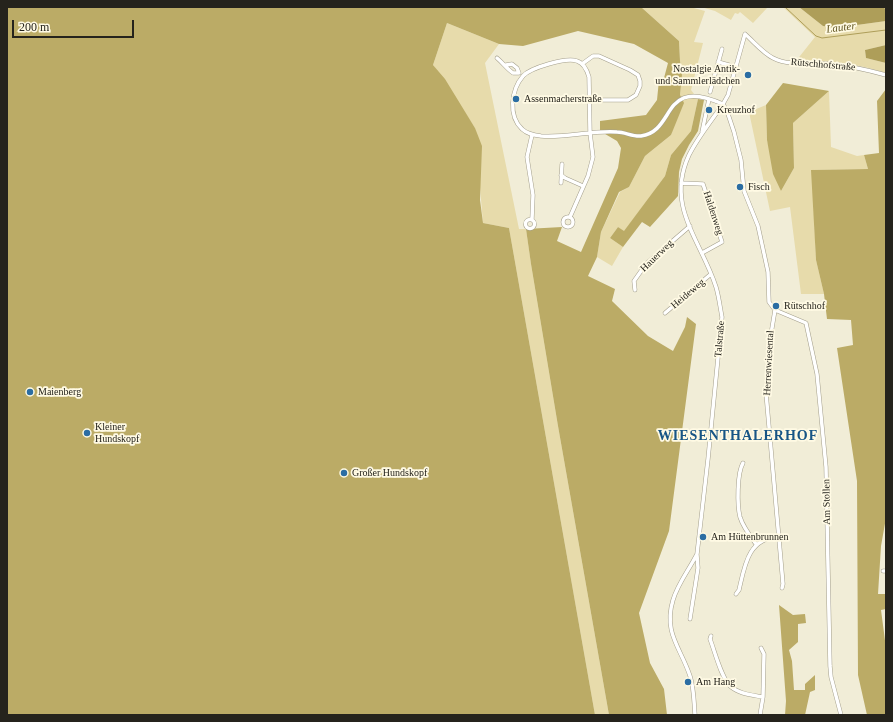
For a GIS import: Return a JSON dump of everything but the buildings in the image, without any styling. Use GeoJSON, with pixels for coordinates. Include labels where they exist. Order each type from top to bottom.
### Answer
{"type":"FeatureCollection","features":[{"type":"Feature","properties":{"kind":"street","name":"Talstraße"},"geometry":{"type":"LineString","coordinates":[[690,619],[698,568],[697,554],[722,317],[720,299],[681,200],[681,183],[689,155],[728,95],[745,34]]}},
{"type":"Feature","properties":{"kind":"street","name":"Rütschhofstraße"},"geometry":{"type":"LineString","coordinates":[[745,34],[766,54],[777,60],[794,63],[851,66],[886,75]]}},
{"type":"Feature","properties":{"kind":"street"},"geometry":{"type":"LineString","coordinates":[[710,92],[722,49]]}},
{"type":"Feature","properties":{"kind":"street"},"geometry":{"type":"LineString","coordinates":[[582,64],[593,56],[599,56],[630,70],[638,75],[640,81],[640,86],[636,94],[628,100],[589,100]]}},
{"type":"Feature","properties":{"kind":"street"},"geometry":{"type":"LineString","coordinates":[[497,58],[513,73],[518,73],[523,76]]}},
{"type":"Feature","properties":{"kind":"street"},"geometry":{"type":"LineString","coordinates":[[570,217],[588,176],[592,157],[590,134],[589,77],[582,64],[576,60],[569,59],[532,69],[523,76],[516,88],[513,109],[515,119],[521,129],[532,135],[566,136],[590,134],[618,132],[641,136],[651,132],[659,126],[673,104],[686,96],[709,99],[723,104],[734,132],[741,160],[744,191],[758,226],[768,272],[769,302],[775,310]]}},
{"type":"Feature","properties":{"kind":"street"},"geometry":{"type":"LineString","coordinates":[[718,62],[736,67]]}},
{"type":"Feature","properties":{"kind":"street","name":"Talstraße"},"geometry":{"type":"LineString","coordinates":[[701,135],[709,99]]}},
{"type":"Feature","properties":{"kind":"street"},"geometry":{"type":"LineString","coordinates":[[532,135],[527,157],[533,195],[532,219]]}},
{"type":"Feature","properties":{"kind":"street"},"geometry":{"type":"LineString","coordinates":[[561,183],[562,164]]}},
{"type":"Feature","properties":{"kind":"street"},"geometry":{"type":"LineString","coordinates":[[561,175],[583,186]]}},
{"type":"Feature","properties":{"kind":"street","name":"Haldenweg"},"geometry":{"type":"LineString","coordinates":[[681,183],[703,184],[722,242],[702,253]]}},
{"type":"Feature","properties":{"kind":"street","name":"Hauerweg"},"geometry":{"type":"LineString","coordinates":[[635,290],[634,280],[646,264],[690,226]]}},
{"type":"Feature","properties":{"kind":"street","name":"Heideweg"},"geometry":{"type":"LineString","coordinates":[[665,313],[711,274]]}},
{"type":"Feature","properties":{"kind":"street","name":"Herrenwiesental"},"geometry":{"type":"LineString","coordinates":[[775,310],[770,340],[766,393],[783,584],[782,588]]}},
{"type":"Feature","properties":{"kind":"street","name":"Am Stollen"},"geometry":{"type":"LineString","coordinates":[[775,310],[806,323],[817,374],[826,467],[830,666],[831,677],[841,715]]}},
{"type":"Feature","properties":{"kind":"street"},"geometry":{"type":"LineString","coordinates":[[743,463],[739,472],[738,506],[740,517],[745,528],[756,544]]}},
{"type":"Feature","properties":{"kind":"street"},"geometry":{"type":"LineString","coordinates":[[736,594],[739,590],[748,555],[756,544],[764,539],[779,536]]}},
{"type":"Feature","properties":{"kind":"street","name":"Talstraße"},"geometry":{"type":"LineString","coordinates":[[695,715],[690,674],[676,646],[670,621],[672,601],[679,585],[697,554]]}},
{"type":"Feature","properties":{"kind":"street"},"geometry":{"type":"LineString","coordinates":[[711,636],[710,640],[725,679],[730,686],[746,694],[763,697]]}},
{"type":"Feature","properties":{"kind":"street"},"geometry":{"type":"LineString","coordinates":[[760,715],[763,697],[764,654],[761,648]]}},
{"type":"Feature","properties":{"kind":"shaded area"},"geometry":{"type":"Polygon","coordinates":[[[7,7],[641,7],[679,41],[682,75],[680,95],[684,103],[671,135],[645,156],[629,187],[619,192],[601,232],[597,257],[588,276],[615,289],[612,301],[648,336],[673,351],[685,327],[687,317],[696,324],[669,531],[639,613],[650,663],[664,689],[667,715],[609,715],[558,426],[526,229],[562,227],[557,241],[581,252],[618,168],[621,148],[617,141],[600,131],[600,121],[646,115],[657,100],[659,80],[664,78],[668,63],[634,44],[578,31],[523,46],[499,44],[447,23],[433,65],[445,79],[475,128],[482,146],[480,200],[483,223],[509,228],[595,715],[7,715],[7,7]]]}},
{"type":"Feature","properties":{"kind":"shaded area"},"geometry":{"type":"Polygon","coordinates":[[[641,7],[690,7],[705,11],[694,42],[703,43],[691,90],[698,99],[691,131],[671,155],[665,176],[624,232],[618,227],[610,238],[623,247],[612,266],[597,257],[601,232],[620,192],[629,187],[645,156],[671,135],[680,95],[682,75],[679,41],[641,7]]]}},
{"type":"Feature","properties":{"kind":"shaded area"},"geometry":{"type":"Polygon","coordinates":[[[701,7],[768,7],[753,23],[740,12],[738,14],[735,13],[731,20],[715,11],[701,7]]]}},
{"type":"Feature","properties":{"kind":"shaded area"},"geometry":{"type":"Polygon","coordinates":[[[783,7],[799,7],[823,26],[835,28],[886,21],[886,45],[865,50],[866,58],[886,63],[886,73],[841,63],[796,61],[815,37],[783,7]]]}},
{"type":"Feature","properties":{"kind":"shaded area"},"geometry":{"type":"Polygon","coordinates":[[[799,7],[882,7],[886,9],[886,21],[835,28],[823,26],[799,7]]]}},
{"type":"Feature","properties":{"kind":"shaded area"},"geometry":{"type":"Polygon","coordinates":[[[447,23],[499,44],[485,63],[519,229],[526,229],[558,426],[609,715],[595,715],[509,228],[483,223],[475,128],[433,65],[447,23]]]}},
{"type":"Feature","properties":{"kind":"shaded area"},"geometry":{"type":"Polygon","coordinates":[[[886,45],[886,63],[866,58],[865,50],[886,45]]]}},
{"type":"Feature","properties":{"kind":"shaded area"},"geometry":{"type":"Polygon","coordinates":[[[783,83],[829,91],[793,123],[794,168],[781,191],[773,174],[767,140],[766,105],[783,83]]]}},
{"type":"Feature","properties":{"kind":"shaded area"},"geometry":{"type":"Polygon","coordinates":[[[886,89],[886,518],[881,546],[878,594],[886,594],[886,609],[881,610],[886,648],[886,715],[867,715],[858,675],[857,481],[837,348],[853,345],[851,320],[827,319],[824,294],[816,260],[811,170],[868,169],[864,155],[879,153],[877,101],[886,89]]]}},
{"type":"Feature","properties":{"kind":"shaded area"},"geometry":{"type":"Polygon","coordinates":[[[829,91],[831,147],[857,156],[864,155],[868,169],[812,170],[816,260],[824,294],[801,294],[790,207],[770,211],[749,112],[766,105],[767,140],[781,191],[794,168],[793,123],[829,91]]]}},
{"type":"Feature","properties":{"kind":"shaded area"},"geometry":{"type":"Polygon","coordinates":[[[698,99],[704,100],[698,131],[682,159],[679,172],[678,196],[650,227],[642,222],[623,247],[610,238],[618,227],[624,231],[665,176],[671,155],[691,131],[698,99]]]}},
{"type":"Feature","properties":{"kind":"shaded area"},"geometry":{"type":"Polygon","coordinates":[[[779,605],[793,615],[805,614],[806,623],[798,624],[798,642],[789,650],[792,661],[794,690],[805,690],[805,684],[815,675],[815,690],[810,692],[805,715],[785,715],[786,701],[779,605]]]}},
{"type":"Feature","properties":{"kind":"waterway","name":"Lauter"},"geometry":{"type":"LineString","coordinates":[[785,7],[816,36],[822,38],[886,30]]}},
{"type":"Feature","properties":{"kind":"place","name":"Nostalgie Antik- und Sammlerlädchen"},"geometry":{"type":"Point","coordinates":[748,75]}},
{"type":"Feature","properties":{"kind":"place","name":"Assenmacherstraße"},"geometry":{"type":"Point","coordinates":[516,99]}},
{"type":"Feature","properties":{"kind":"place","name":"Kreuzhof"},"geometry":{"type":"Point","coordinates":[709,110]}},
{"type":"Feature","properties":{"kind":"place","name":"Fisch"},"geometry":{"type":"Point","coordinates":[740,187]}},
{"type":"Feature","properties":{"kind":"place","name":"Rütschhof"},"geometry":{"type":"Point","coordinates":[776,306]}},
{"type":"Feature","properties":{"kind":"place","name":"Maienberg"},"geometry":{"type":"Point","coordinates":[30,392]}},
{"type":"Feature","properties":{"kind":"place","name":"Kleiner Hundskopf"},"geometry":{"type":"Point","coordinates":[87,433]}},
{"type":"Feature","properties":{"kind":"place","name":"Großer Hundskopf"},"geometry":{"type":"Point","coordinates":[344,473]}},
{"type":"Feature","properties":{"kind":"place","name":"Am Hüttenbrunnen"},"geometry":{"type":"Point","coordinates":[703,537]}},
{"type":"Feature","properties":{"kind":"place","name":"Am Hang"},"geometry":{"type":"Point","coordinates":[688,682]}},
{"type":"Feature","properties":{"kind":"district","name":"WIESENTHALERHOF"},"geometry":{"type":"Point","coordinates":[738,436]}}]}
